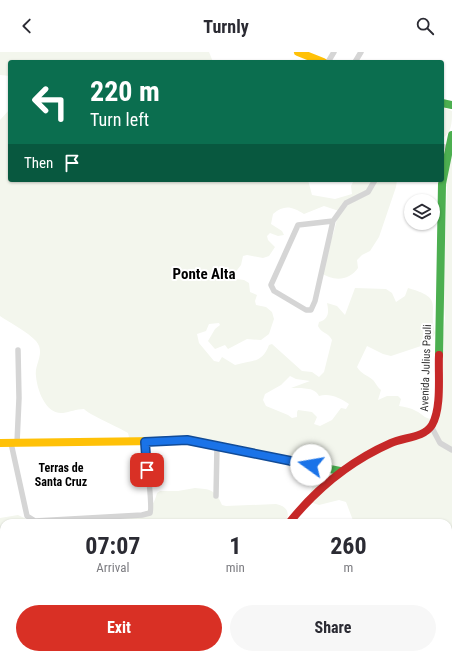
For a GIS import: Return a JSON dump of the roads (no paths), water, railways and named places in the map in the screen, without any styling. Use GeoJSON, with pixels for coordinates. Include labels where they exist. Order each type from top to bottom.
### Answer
{"type":"FeatureCollection","features":[{"type":"Feature","properties":{"kind":"street"},"geometry":{"type":"LineString","coordinates":[[298,52],[318,60]]}},
{"type":"Feature","properties":{"kind":"street","name":"Avenida Julius Pauli"},"geometry":{"type":"LineString","coordinates":[[444,159],[445,147],[452,135]]}},
{"type":"Feature","properties":{"kind":"street"},"geometry":{"type":"LineString","coordinates":[[333,221],[298,225],[271,285],[274,291],[306,310],[311,310],[315,301],[333,221],[346,203],[368,192],[374,182]]}},
{"type":"Feature","properties":{"kind":"street","name":"Avenida Julius Pauli"},"geometry":{"type":"LineString","coordinates":[[292,519],[309,497],[340,471],[376,450],[395,441],[425,432],[431,426],[437,412],[438,396],[442,182]]}},
{"type":"Feature","properties":{"kind":"street"},"geometry":{"type":"LineString","coordinates":[[18,350],[19,398],[14,443],[27,516],[31,519]]}},
{"type":"Feature","properties":{"kind":"street"},"geometry":{"type":"LineString","coordinates":[[431,426],[440,443],[452,450]]}},
{"type":"Feature","properties":{"kind":"street"},"geometry":{"type":"LineString","coordinates":[[0,442],[145,442],[187,440],[340,471]]}},
{"type":"Feature","properties":{"kind":"street"},"geometry":{"type":"LineString","coordinates":[[77,519],[142,516],[150,513],[152,506],[145,442]]}},
{"type":"Feature","properties":{"kind":"street"},"geometry":{"type":"LineString","coordinates":[[216,446],[216,496]]}},
{"type":"Feature","properties":{"kind":"district","name":"Ponte Alta"},"geometry":{"type":"Point","coordinates":[204,274]}},
{"type":"Feature","properties":{"kind":"district","name":"Terras de Santa Cruz"},"geometry":{"type":"Point","coordinates":[61,475]}}]}
